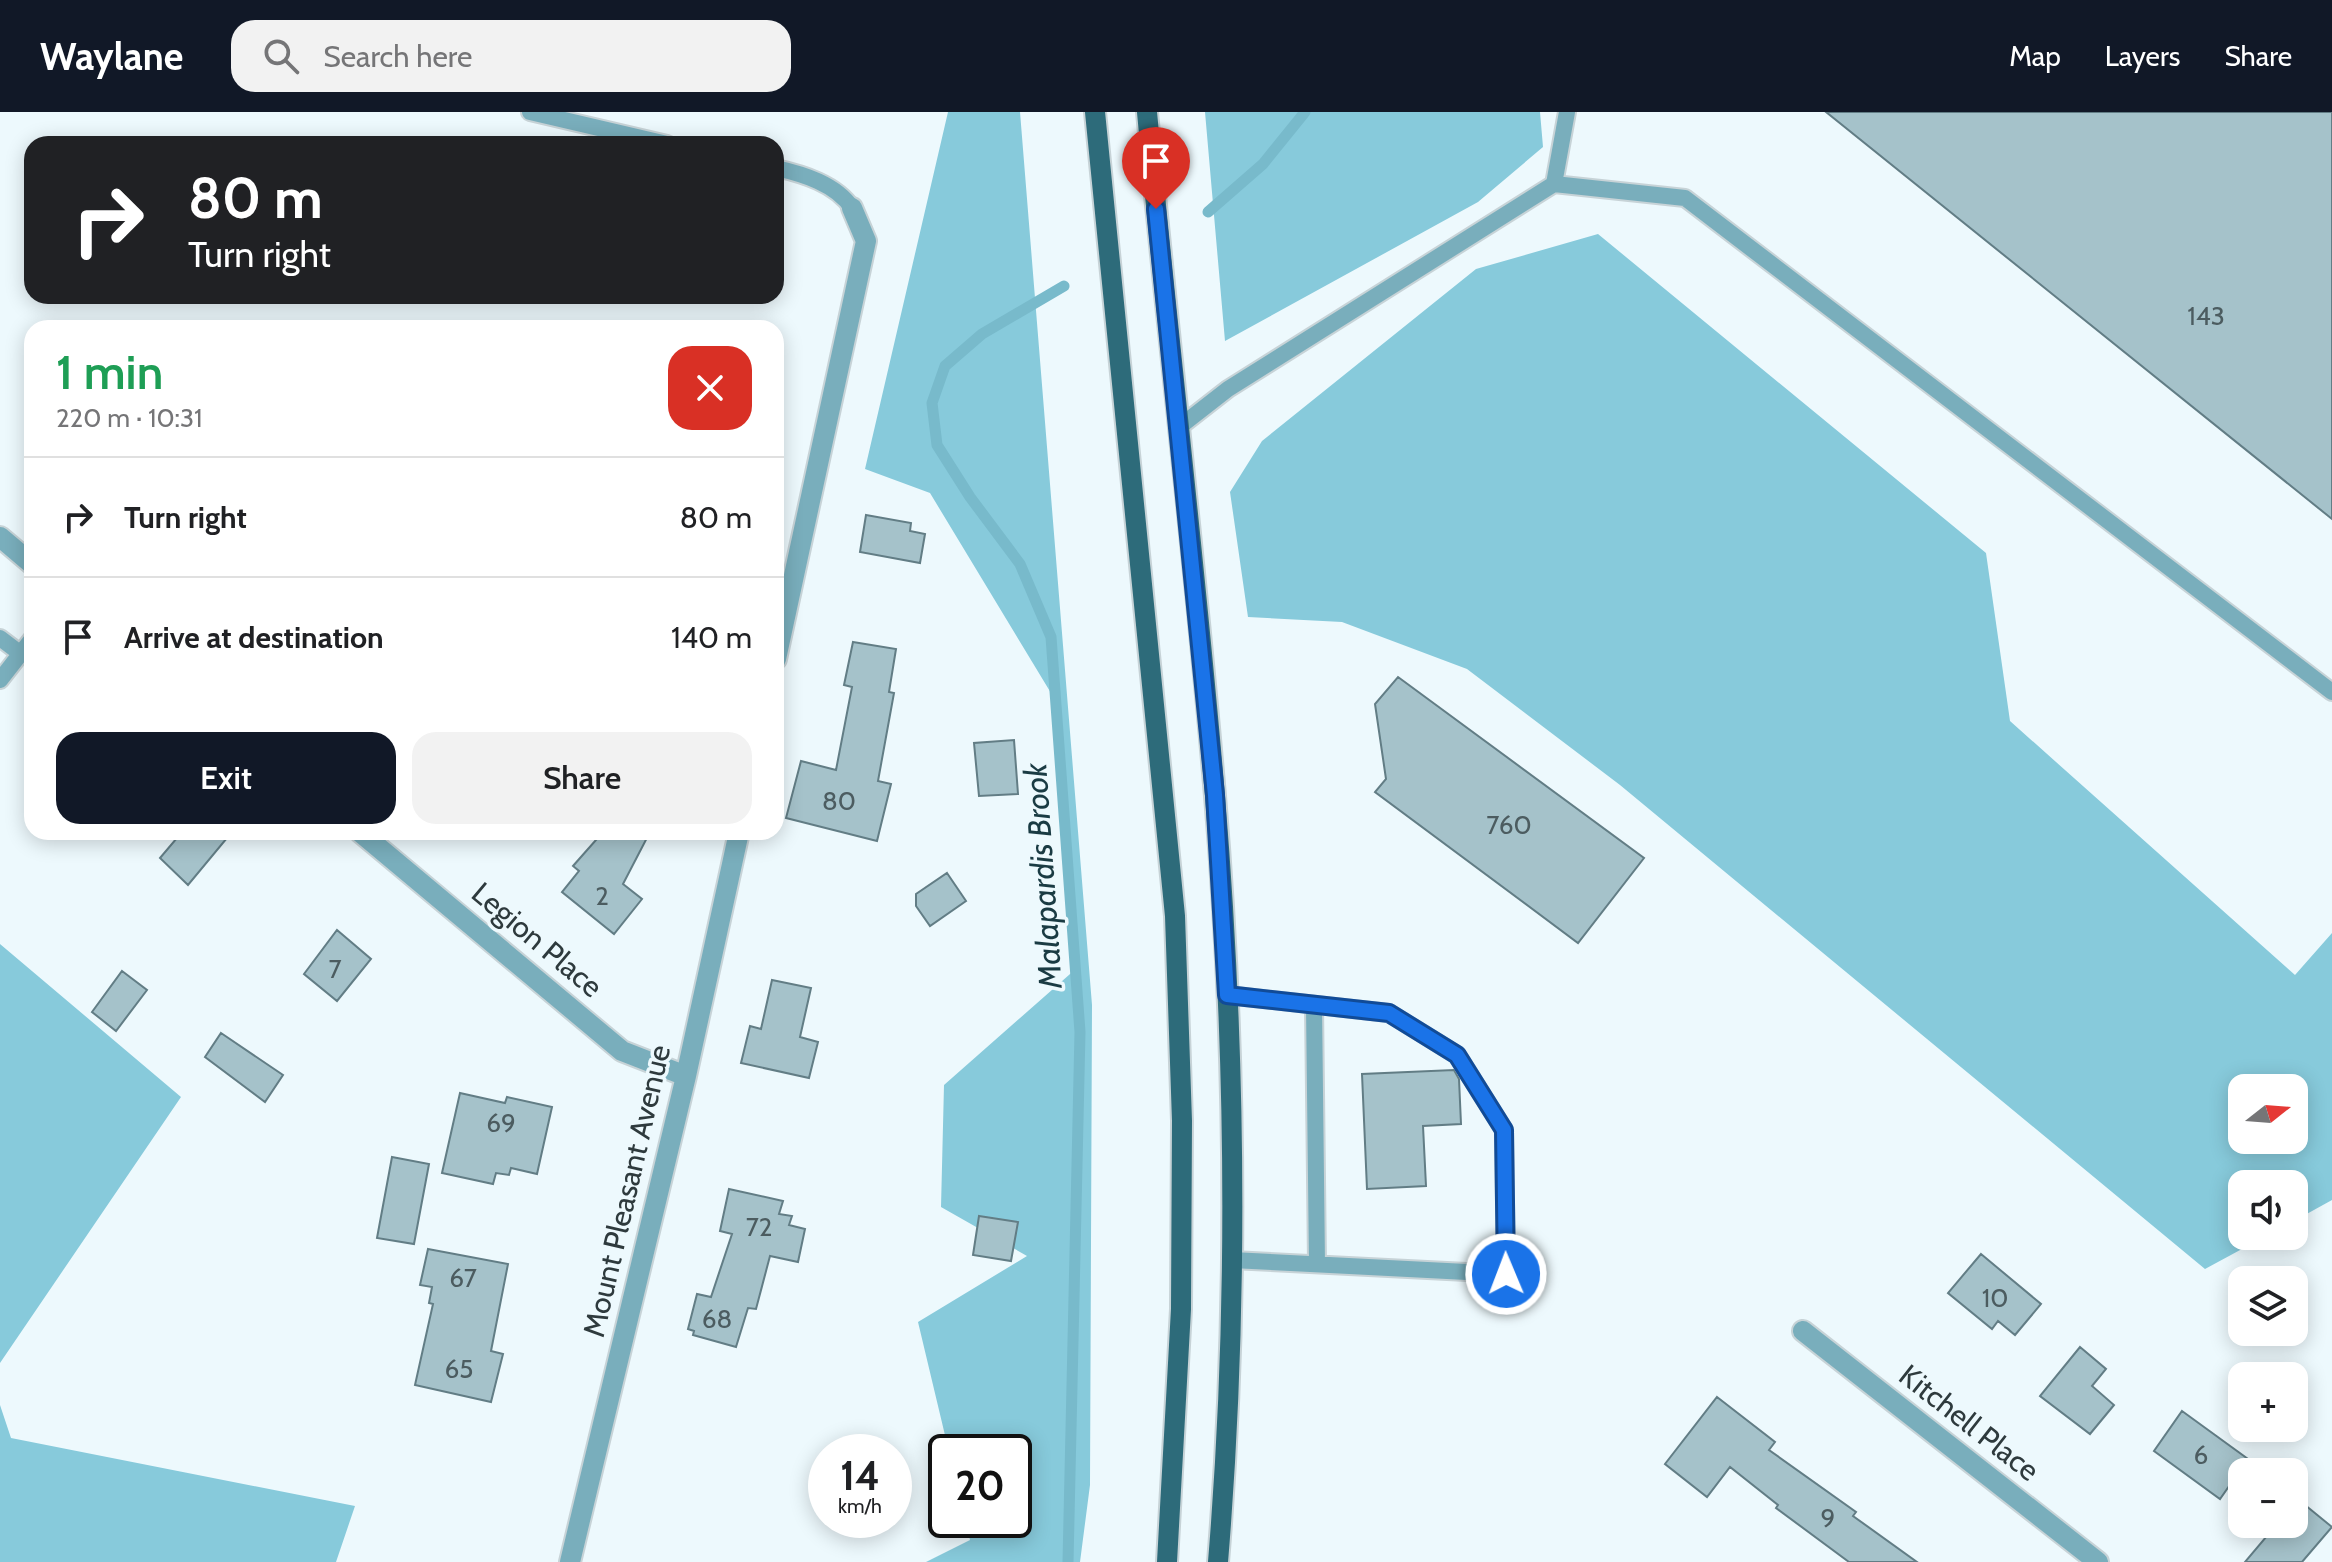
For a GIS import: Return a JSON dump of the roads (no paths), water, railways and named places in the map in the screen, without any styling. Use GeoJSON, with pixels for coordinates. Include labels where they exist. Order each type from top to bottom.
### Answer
{"type":"FeatureCollection","features":[{"type":"Feature","properties":{"kind":"main road"},"geometry":{"type":"LineString","coordinates":[[1095,112],[1175,916],[1182,1121],[1181,1309],[1167,1562]]}},
{"type":"Feature","properties":{"kind":"main road"},"geometry":{"type":"LineString","coordinates":[[1148,117],[1215,795],[1227,995],[1232,1260],[1226,1460],[1218,1562]]}},
{"type":"Feature","properties":{"kind":"street"},"geometry":{"type":"LineString","coordinates":[[784,622],[866,241],[852,208]]}},
{"type":"Feature","properties":{"kind":"street"},"geometry":{"type":"LineString","coordinates":[[0,537],[24,557]]}},
{"type":"Feature","properties":{"kind":"street","name":"Legion Place"},"geometry":{"type":"LineString","coordinates":[[370,840],[622,1051],[686,1076]]}},
{"type":"Feature","properties":{"kind":"street","name":"Mount Pleasant Avenue"},"geometry":{"type":"LineString","coordinates":[[570,1562],[686,1076],[737,840]]}},
{"type":"Feature","properties":{"kind":"street","name":"Kitchell Place"},"geometry":{"type":"LineString","coordinates":[[1803,1331],[2098,1562]]}},
{"type":"Feature","properties":{"kind":"lane"},"geometry":{"type":"LineString","coordinates":[[530,112],[633,136]]}},
{"type":"Feature","properties":{"kind":"lane"},"geometry":{"type":"LineString","coordinates":[[1554,184],[1567,112]]}},
{"type":"Feature","properties":{"kind":"lane"},"geometry":{"type":"LineString","coordinates":[[784,170],[803,174],[845,197],[852,208]]}},
{"type":"Feature","properties":{"kind":"lane"},"geometry":{"type":"LineString","coordinates":[[1178,428],[1228,389],[1554,184],[1685,198],[2332,692]]}},
{"type":"Feature","properties":{"kind":"lane"},"geometry":{"type":"LineString","coordinates":[[0,638],[21,654]]}},
{"type":"Feature","properties":{"kind":"lane"},"geometry":{"type":"LineString","coordinates":[[0,680],[24,650]]}},
{"type":"Feature","properties":{"kind":"lane"},"geometry":{"type":"LineString","coordinates":[[1227,995],[1389,1013],[1457,1055],[1504,1130],[1506,1274],[1232,1260]]}},
{"type":"Feature","properties":{"kind":"lane"},"geometry":{"type":"LineString","coordinates":[[1314,1005],[1317,1264]]}},
{"type":"Feature","properties":{"kind":"waterway","name":"Malapardis Brook"},"geometry":{"type":"LineString","coordinates":[[1208,212],[1263,164],[1305,112]]}},
{"type":"Feature","properties":{"kind":"waterway","name":"Malapardis Brook"},"geometry":{"type":"LineString","coordinates":[[1064,286],[982,334],[945,366],[932,403],[937,445],[970,497],[1020,564],[1051,637],[1080,1032],[1068,1562]]}}]}
